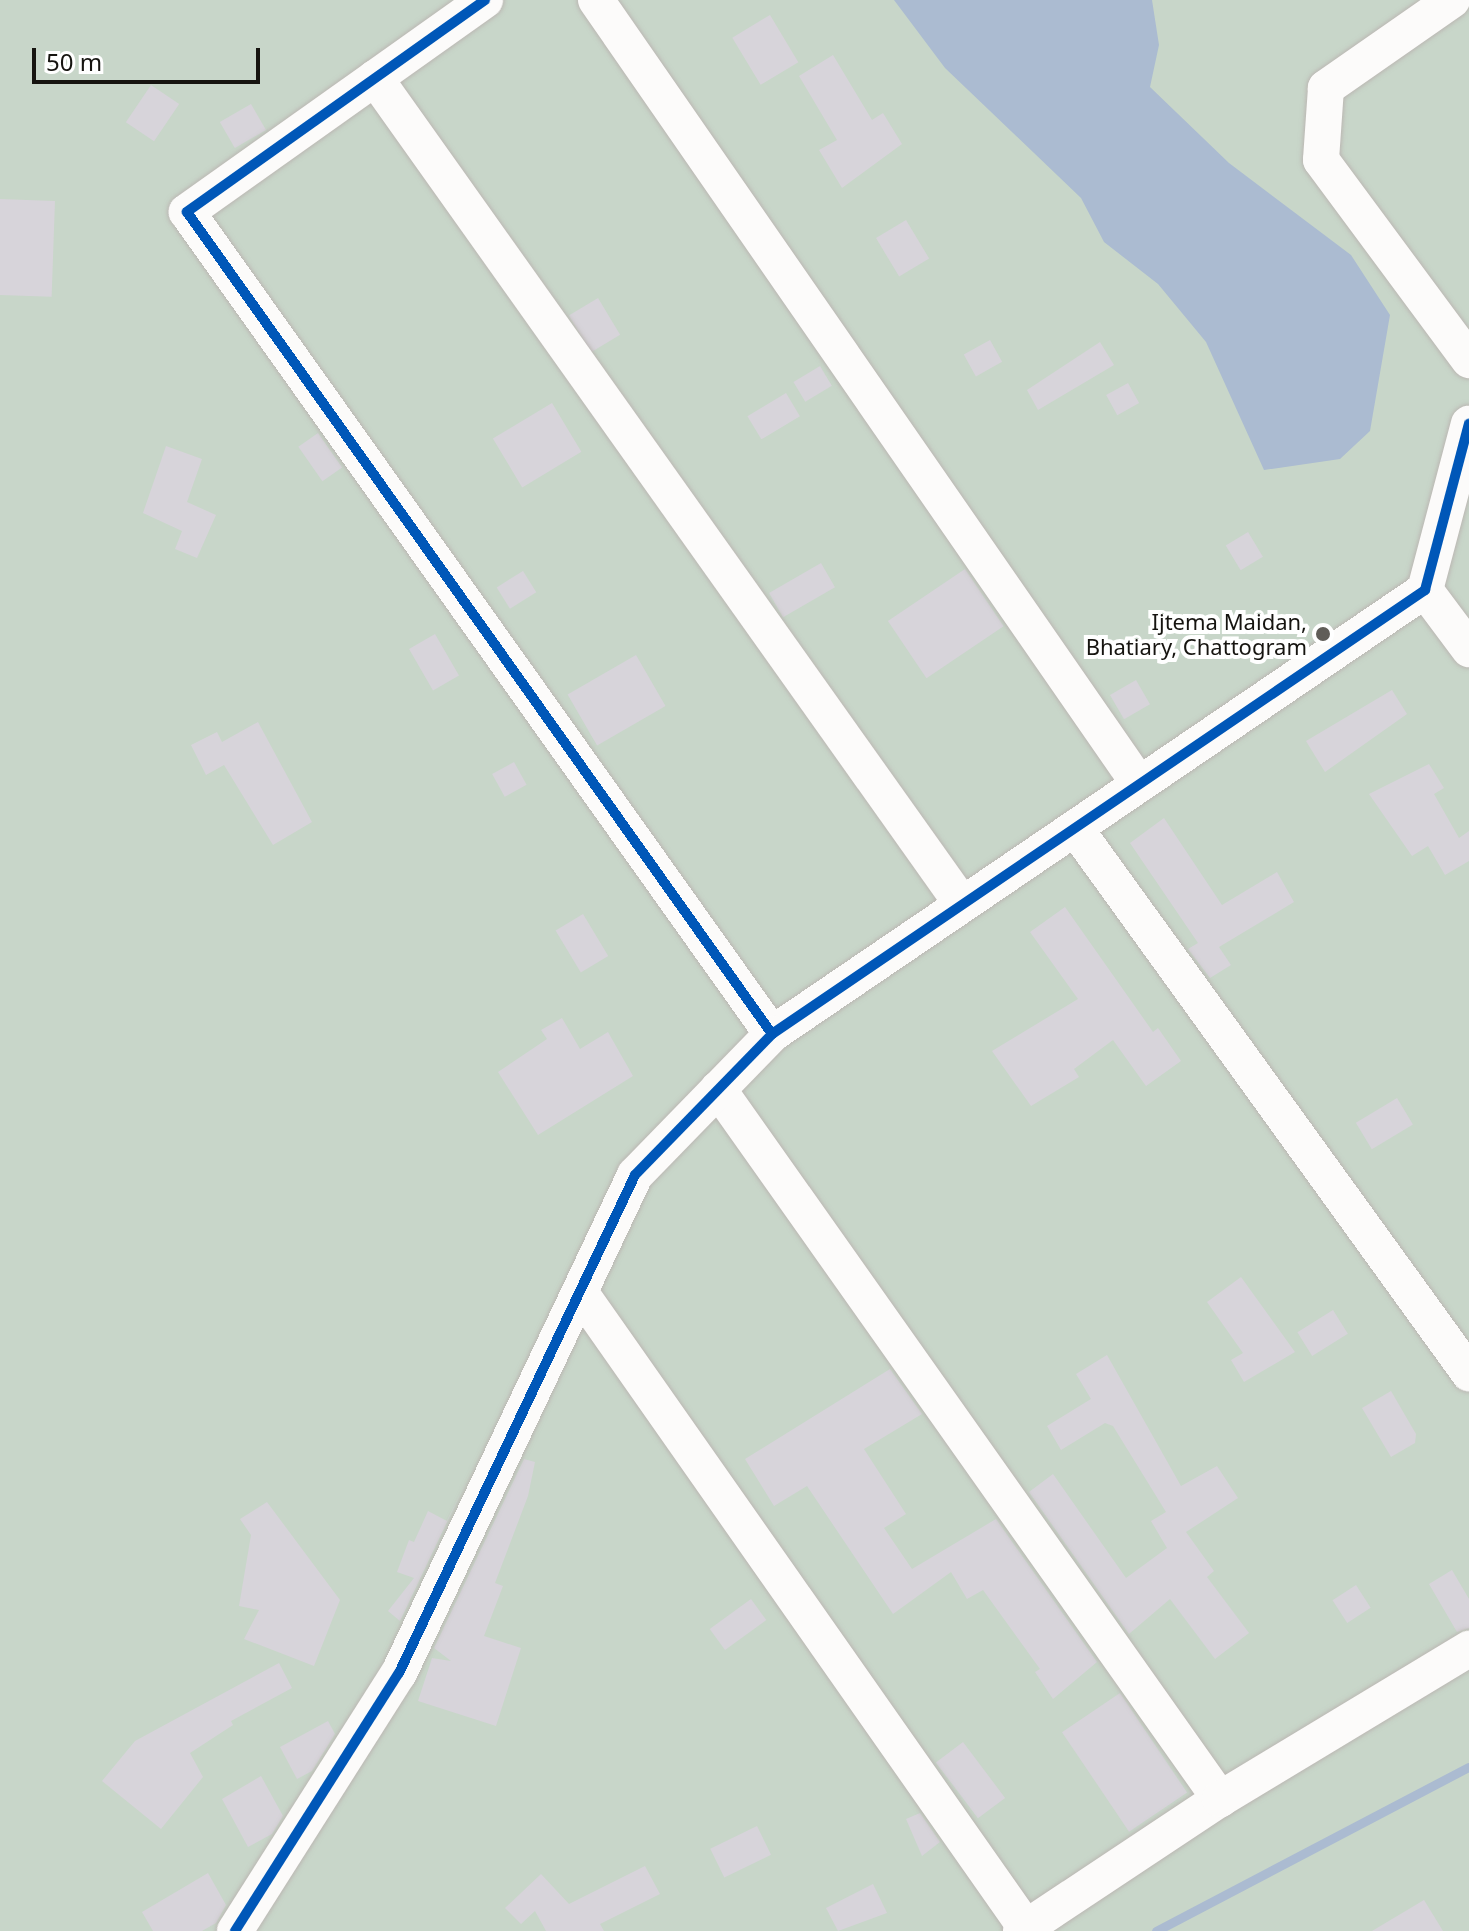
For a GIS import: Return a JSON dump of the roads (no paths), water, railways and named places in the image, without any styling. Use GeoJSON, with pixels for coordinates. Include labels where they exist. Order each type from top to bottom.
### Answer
{"type":"FeatureCollection","features":[{"type":"Feature","properties":{"kind":"street"},"geometry":{"type":"LineString","coordinates":[[485,0],[187,212],[772,1034]]}},
{"type":"Feature","properties":{"kind":"street"},"geometry":{"type":"LineString","coordinates":[[596,0],[1139,784]]}},
{"type":"Feature","properties":{"kind":"street"},"geometry":{"type":"LineString","coordinates":[[1452,0],[1326,88],[1321,160],[1469,360]]}},
{"type":"Feature","properties":{"kind":"street"},"geometry":{"type":"LineString","coordinates":[[375,78],[962,904]]}},
{"type":"Feature","properties":{"kind":"street"},"geometry":{"type":"LineString","coordinates":[[235,1931],[399,1673],[635,1175],[772,1034],[1425,590],[1469,424]]}},
{"type":"Feature","properties":{"kind":"street"},"geometry":{"type":"LineString","coordinates":[[1425,590],[1469,649]]}},
{"type":"Feature","properties":{"kind":"street"},"geometry":{"type":"LineString","coordinates":[[1075,828],[1469,1373]]}},
{"type":"Feature","properties":{"kind":"street"},"geometry":{"type":"LineString","coordinates":[[718,1089],[1220,1799]]}},
{"type":"Feature","properties":{"kind":"street"},"geometry":{"type":"LineString","coordinates":[[580,1292],[1024,1930],[1220,1799],[1469,1649]]}},
{"type":"Feature","properties":{"kind":"water"},"geometry":{"type":"Polygon","coordinates":[[[894,0],[1152,0],[1159,45],[1150,87],[1229,163],[1351,255],[1390,315],[1370,431],[1340,459],[1264,470],[1206,342],[1158,284],[1104,242],[1081,198],[945,68],[894,0]]]}},
{"type":"Feature","properties":{"kind":"waterway"},"geometry":{"type":"LineString","coordinates":[[1156,1931],[1469,1767]]}},
{"type":"Feature","properties":{"kind":"place","name":"Ijtema Maidan, Bhatiary, Chattogram"},"geometry":{"type":"Point","coordinates":[1323,634]}}]}
